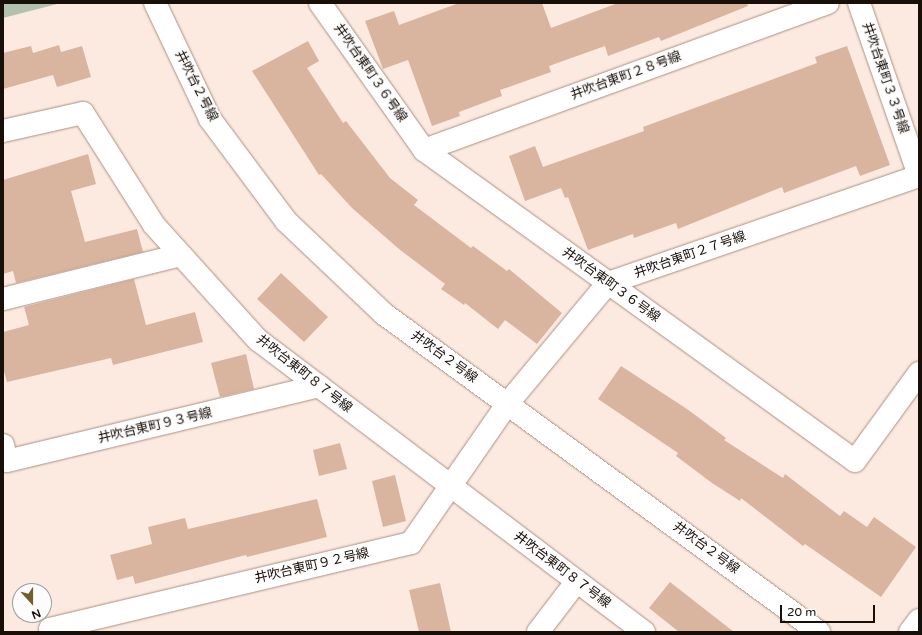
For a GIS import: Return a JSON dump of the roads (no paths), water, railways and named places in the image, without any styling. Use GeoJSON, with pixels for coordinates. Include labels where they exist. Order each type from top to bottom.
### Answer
{"type":"FeatureCollection","features":[{"type":"Feature","properties":{"kind":"street","name":"井吹台２号線"},"geometry":{"type":"LineString","coordinates":[[155,3],[210,119],[286,221],[384,314],[508,403],[819,632]]}},
{"type":"Feature","properties":{"kind":"street","name":"井吹台東町３６号線"},"geometry":{"type":"LineString","coordinates":[[320,3],[424,150],[855,461],[919,373]]}},
{"type":"Feature","properties":{"kind":"street","name":"井吹台東町２８号線"},"geometry":{"type":"LineString","coordinates":[[424,150],[828,3]]}},
{"type":"Feature","properties":{"kind":"street","name":"井吹台東町３３号線"},"geometry":{"type":"LineString","coordinates":[[859,3],[919,176]]}},
{"type":"Feature","properties":{"kind":"street","name":"井吹台東町８７号線"},"geometry":{"type":"LineString","coordinates":[[3,131],[83,112],[154,225],[258,340],[644,632]]}},
{"type":"Feature","properties":{"kind":"street","name":"井吹台東町２７号線"},"geometry":{"type":"LineString","coordinates":[[608,283],[919,176]]}},
{"type":"Feature","properties":{"kind":"street"},"geometry":{"type":"LineString","coordinates":[[3,298],[181,255]]}},
{"type":"Feature","properties":{"kind":"street"},"geometry":{"type":"LineString","coordinates":[[508,403],[608,283]]}},
{"type":"Feature","properties":{"kind":"street","name":"井吹台東町９３号線"},"geometry":{"type":"LineString","coordinates":[[3,445],[7,461],[319,386]]}},
{"type":"Feature","properties":{"kind":"street","name":"井吹台東町９２号線"},"geometry":{"type":"LineString","coordinates":[[51,632],[50,629],[411,543],[508,403]]}},
{"type":"Feature","properties":{"kind":"street"},"geometry":{"type":"LineString","coordinates":[[538,632],[577,581]]}},
{"type":"Feature","properties":{"kind":"street"},"geometry":{"type":"LineString","coordinates":[[910,632],[919,620]]}}]}
